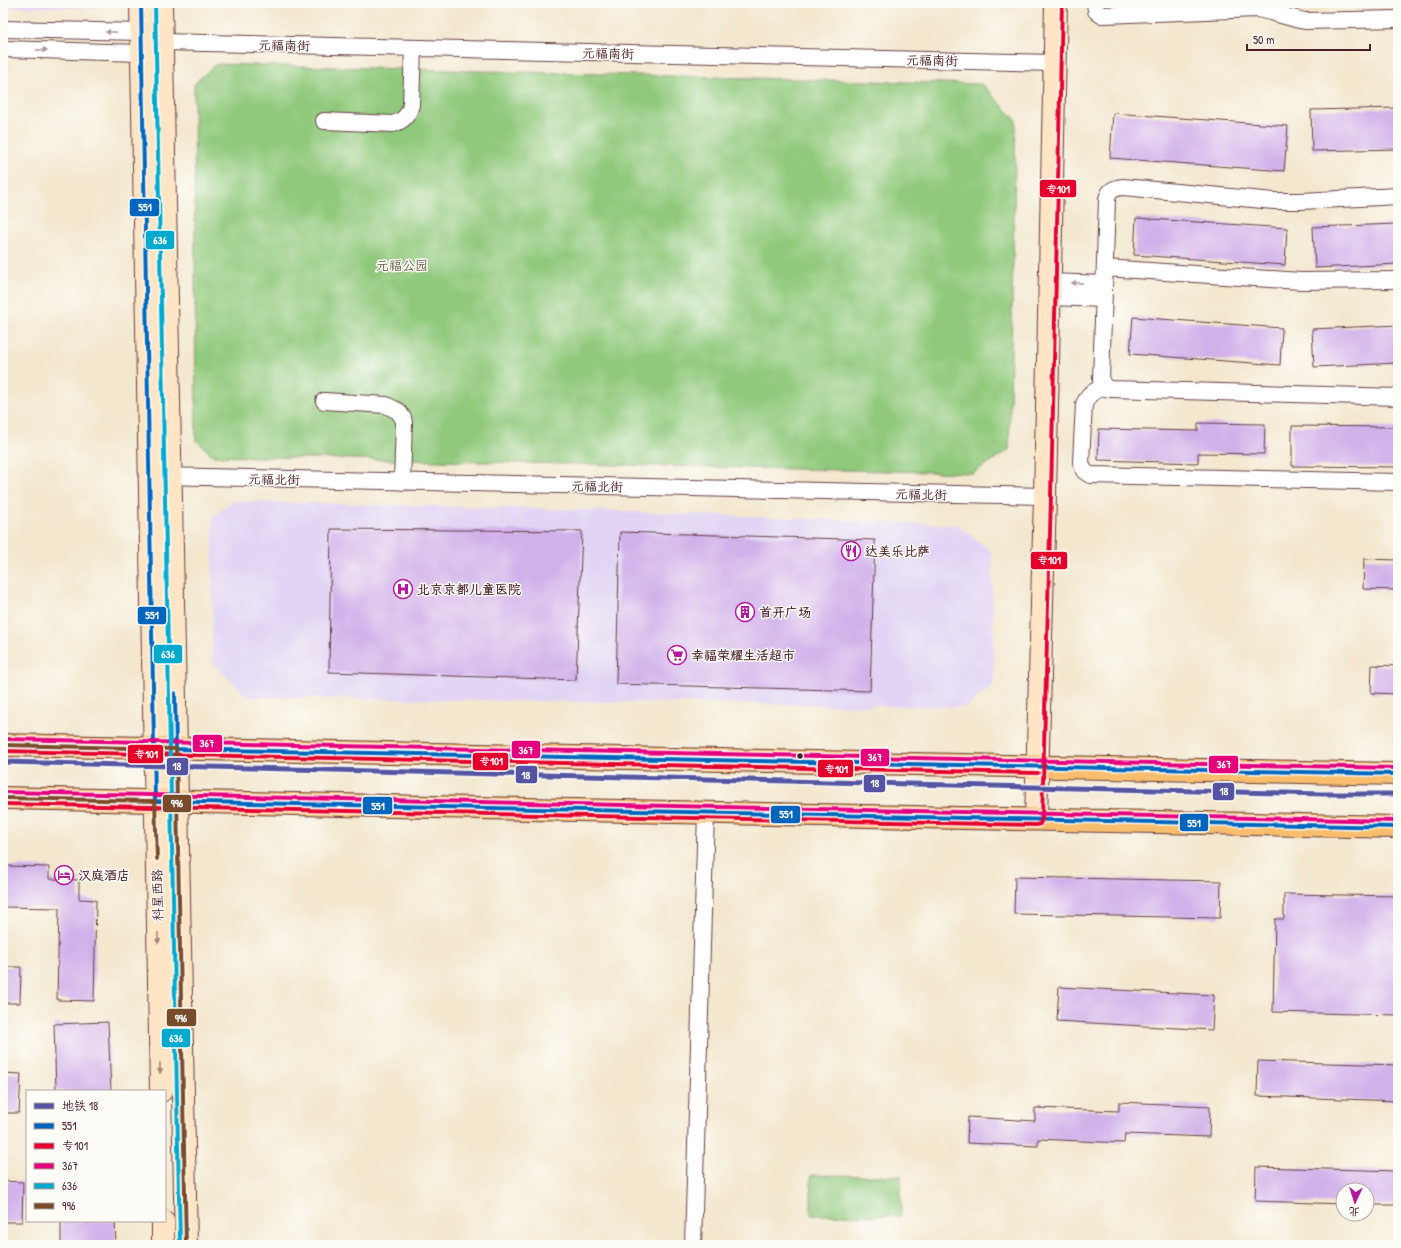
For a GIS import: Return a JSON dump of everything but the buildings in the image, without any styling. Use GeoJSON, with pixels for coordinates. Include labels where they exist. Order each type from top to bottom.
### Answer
{"type":"FeatureCollection","features":[{"type":"Feature","properties":{"kind":"main road"},"geometry":{"type":"LineString","coordinates":[[3,745],[1398,774]]}},
{"type":"Feature","properties":{"kind":"main road"},"geometry":{"type":"LineString","coordinates":[[3,798],[1398,827]]}},
{"type":"Feature","properties":{"kind":"street","name":"科星西路"},"geometry":{"type":"LineString","coordinates":[[141,3],[160,476],[176,749],[186,1245]]}},
{"type":"Feature","properties":{"kind":"street","name":"科星西路"},"geometry":{"type":"LineString","coordinates":[[161,3],[160,476],[154,748],[161,1090]]}},
{"type":"Feature","properties":{"kind":"street"},"geometry":{"type":"LineString","coordinates":[[1036,819],[1056,3]]}},
{"type":"Feature","properties":{"kind":"street"},"geometry":{"type":"LineString","coordinates":[[1095,3],[1096,11],[1104,16],[1258,9],[1271,11],[1293,19],[1306,21],[1398,19]]}},
{"type":"Feature","properties":{"kind":"street","name":"元福南街"},"geometry":{"type":"LineString","coordinates":[[3,29],[142,42]]}},
{"type":"Feature","properties":{"kind":"street","name":"元福南街"},"geometry":{"type":"LineString","coordinates":[[3,49],[162,42],[1054,63]]}},
{"type":"Feature","properties":{"kind":"street"},"geometry":{"type":"LineString","coordinates":[[324,121],[393,124],[402,121],[408,114],[411,105],[413,48]]}},
{"type":"Feature","properties":{"kind":"street"},"geometry":{"type":"LineString","coordinates":[[1398,196],[1287,201],[1123,187],[1114,188],[1107,197],[1101,380],[1105,388],[1111,389],[1398,398]]}},
{"type":"Feature","properties":{"kind":"street"},"geometry":{"type":"LineString","coordinates":[[1050,290],[1104,284],[1398,280]]}},
{"type":"Feature","properties":{"kind":"street"},"geometry":{"type":"LineString","coordinates":[[1103,386],[1089,395],[1083,409],[1081,462],[1084,472],[1090,475],[1398,482]]}},
{"type":"Feature","properties":{"kind":"street"},"geometry":{"type":"LineString","coordinates":[[324,401],[386,405],[398,411],[403,418],[404,423],[402,482]]}},
{"type":"Feature","properties":{"kind":"street","name":"元福北街"},"geometry":{"type":"LineString","coordinates":[[160,476],[1045,496]]}},
{"type":"Feature","properties":{"kind":"street"},"geometry":{"type":"LineString","coordinates":[[693,1245],[706,812]]}},
{"type":"Feature","properties":{"kind":"street"},"geometry":{"type":"LineString","coordinates":[[163,1222],[163,1245]]}},
{"type":"Feature","properties":{"kind":"shaded area"},"geometry":{"type":"Polygon","coordinates":[[[3,3],[98,3],[94,8],[3,7],[3,3]]]}},
{"type":"Feature","properties":{"kind":"shaded area"},"geometry":{"type":"Polygon","coordinates":[[[233,501],[595,510],[958,525],[992,552],[994,684],[966,707],[248,697],[212,663],[213,516],[233,501]]]}},
{"type":"Feature","properties":{"kind":"green space","name":"元福公园"},"geometry":{"type":"Polygon","coordinates":[[[216,64],[982,84],[1016,120],[1009,450],[973,473],[213,456],[196,440],[194,84],[216,64]]]}},
{"type":"Feature","properties":{"kind":"green space"},"geometry":{"type":"Polygon","coordinates":[[[811,1175],[901,1176],[901,1216],[811,1215],[811,1175]]]}},
{"type":"Feature","properties":{"kind":"metro line","name":"18"},"geometry":{"type":"LineString","coordinates":[[3,762],[1323,794],[1398,794]]}},
{"type":"Feature","properties":{"kind":"transit line","name":"551"},"geometry":{"type":"LineString","coordinates":[[141,3],[155,801],[1398,827]]}},
{"type":"Feature","properties":{"kind":"transit line","name":"636"},"geometry":{"type":"LineString","coordinates":[[155,3],[180,1245]]}},
{"type":"Feature","properties":{"kind":"transit line","name":"专101"},"geometry":{"type":"LineString","coordinates":[[3,804],[1040,824],[1042,819],[1051,496],[1062,3]]}},
{"type":"Feature","properties":{"kind":"transit line","name":"551"},"geometry":{"type":"LineString","coordinates":[[175,693],[176,749],[1398,774]]}},
{"type":"Feature","properties":{"kind":"transit line","name":"367"},"geometry":{"type":"LineString","coordinates":[[3,739],[1398,768]]}},
{"type":"Feature","properties":{"kind":"transit line","name":"996"},"geometry":{"type":"LineString","coordinates":[[3,745],[176,749],[186,1245]]}},
{"type":"Feature","properties":{"kind":"transit line","name":"专101"},"geometry":{"type":"LineString","coordinates":[[3,751],[1038,773]]}},
{"type":"Feature","properties":{"kind":"transit line","name":"367"},"geometry":{"type":"LineString","coordinates":[[3,792],[1398,821]]}},
{"type":"Feature","properties":{"kind":"transit line","name":"996"},"geometry":{"type":"LineString","coordinates":[[3,798],[155,801],[157,859]]}},
{"type":"Feature","properties":{"kind":"place","name":"达美乐比萨"},"geometry":{"type":"Point","coordinates":[851,551]}},
{"type":"Feature","properties":{"kind":"place","name":"北京京都儿童医院"},"geometry":{"type":"Point","coordinates":[403,589]}},
{"type":"Feature","properties":{"kind":"place","name":"首开广场"},"geometry":{"type":"Point","coordinates":[745,612]}},
{"type":"Feature","properties":{"kind":"place","name":"幸福荣耀生活超市"},"geometry":{"type":"Point","coordinates":[677,655]}},
{"type":"Feature","properties":{"kind":"place","name":"汉庭酒店"},"geometry":{"type":"Point","coordinates":[64,875]}}]}
